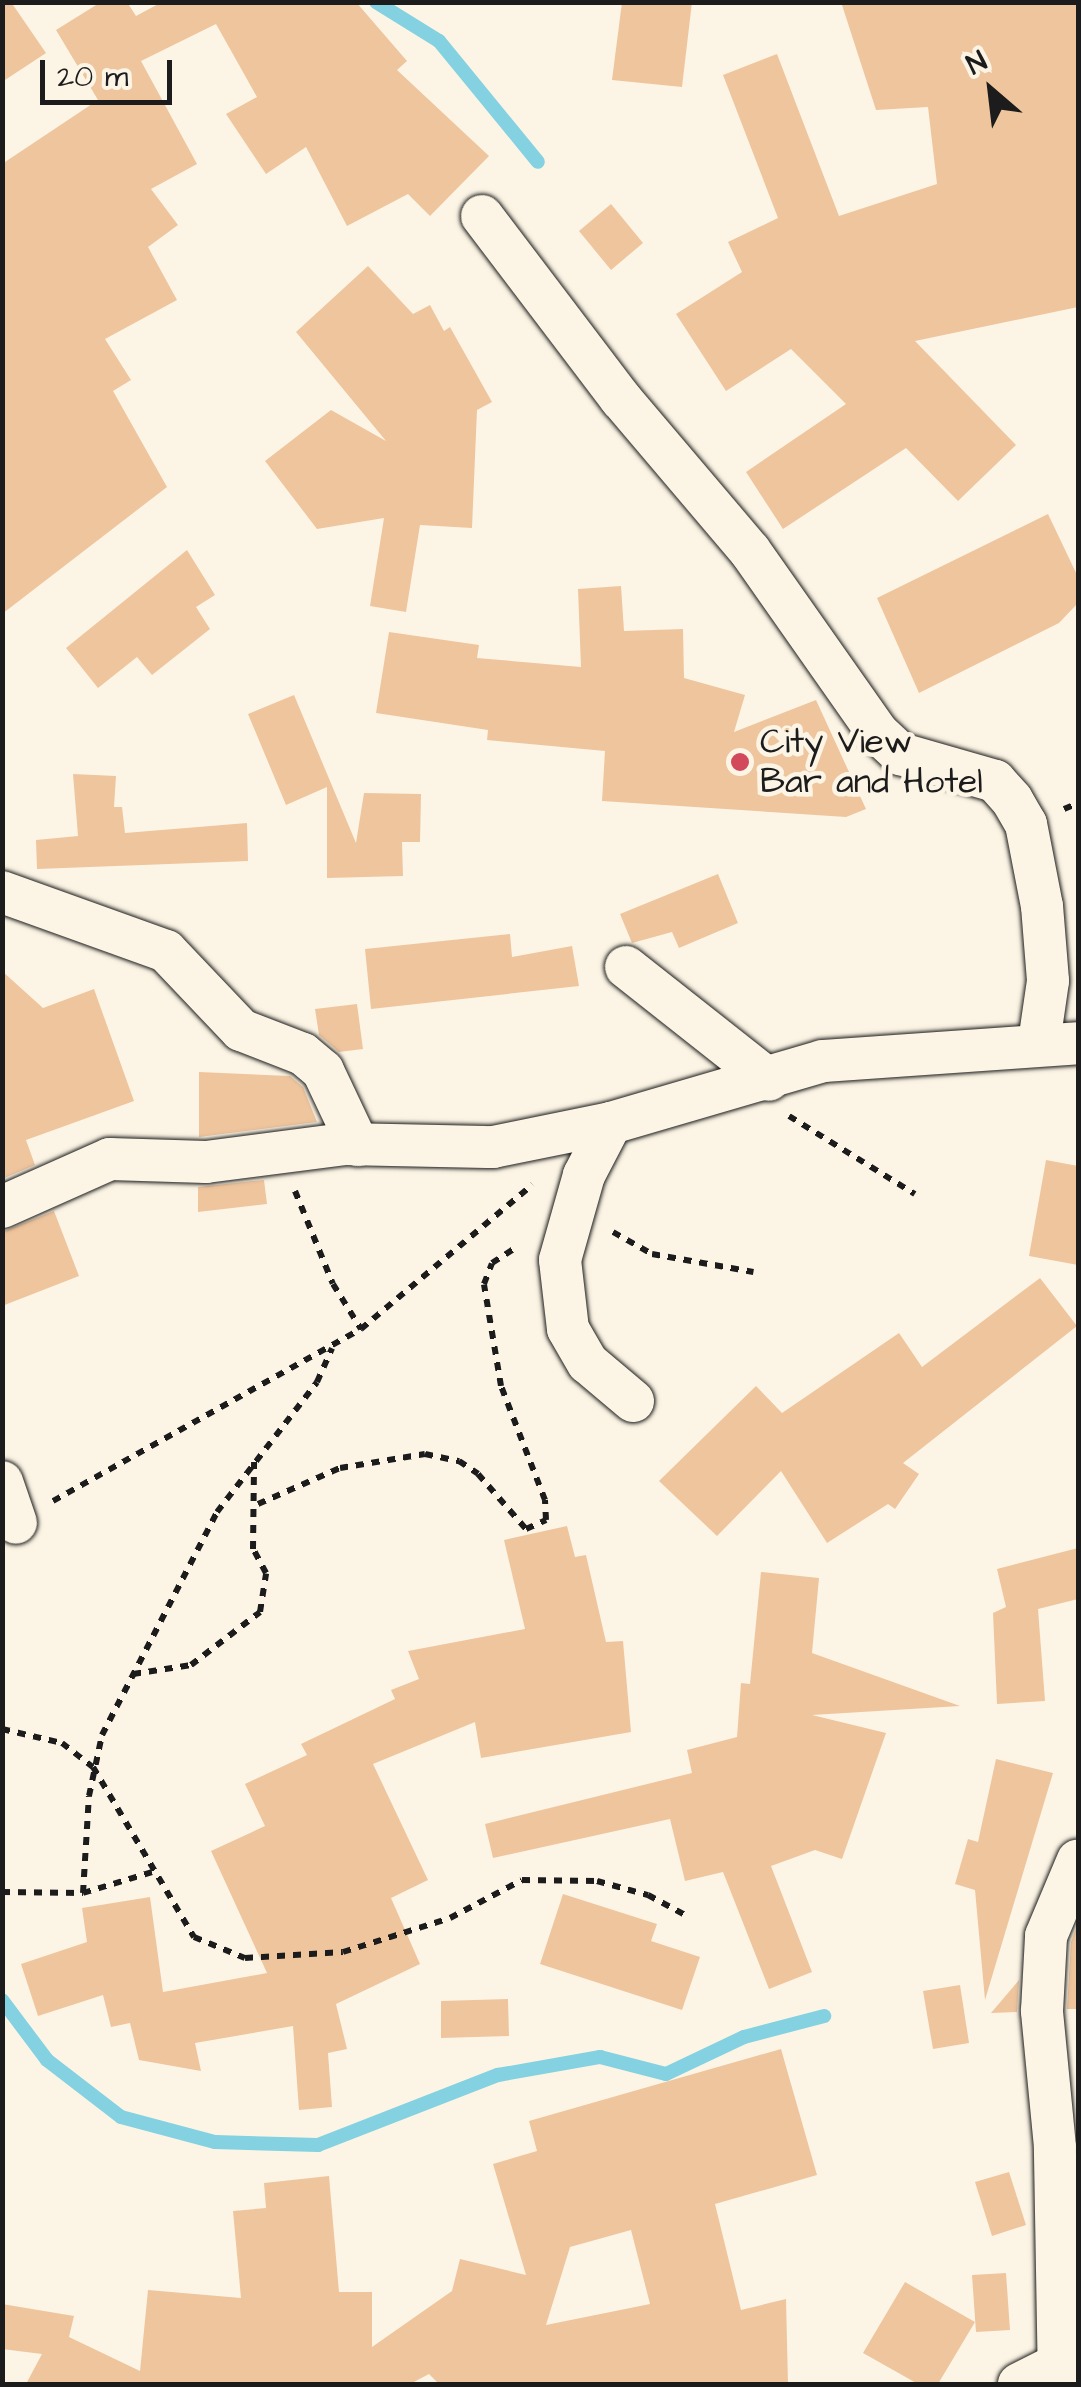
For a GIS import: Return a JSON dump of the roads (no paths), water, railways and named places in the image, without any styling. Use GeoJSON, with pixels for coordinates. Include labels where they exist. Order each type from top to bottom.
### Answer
{"type":"FeatureCollection","features":[{"type":"Feature","properties":{"kind":"street"},"geometry":{"type":"LineString","coordinates":[[2,1207],[110,1159],[277,1156],[358,1144],[493,1147],[610,1123],[823,1062],[1059,1043],[1048,981],[1042,906],[1026,824],[1012,800],[994,782],[901,754],[877,732],[750,551],[621,399],[482,216]]}},
{"type":"Feature","properties":{"kind":"street"},"geometry":{"type":"LineString","coordinates":[[2,892],[166,951],[241,1030],[303,1054],[322,1071],[358,1144]]}},
{"type":"Feature","properties":{"kind":"street"},"geometry":{"type":"LineString","coordinates":[[626,967],[751,1085]]}},
{"type":"Feature","properties":{"kind":"street"},"geometry":{"type":"LineString","coordinates":[[610,1123],[570,1213],[560,1260],[568,1329],[588,1363],[633,1401]]}},
{"type":"Feature","properties":{"kind":"street"},"geometry":{"type":"LineString","coordinates":[[2,1482],[16,1522]]}},
{"type":"Feature","properties":{"kind":"street"},"geometry":{"type":"LineString","coordinates":[[1019,2384],[1059,2374],[1055,2147],[1042,2011],[1046,1936],[1078,1860]]}},
{"type":"Feature","properties":{"kind":"waterway"},"geometry":{"type":"LineString","coordinates":[[376,2],[439,41],[538,162]]}},
{"type":"Feature","properties":{"kind":"waterway"},"geometry":{"type":"LineString","coordinates":[[2,2000],[47,2060],[121,2117],[215,2142],[318,2145],[498,2075],[600,2057],[666,2074],[744,2037],[824,2016]]}},
{"type":"Feature","properties":{"kind":"place","name":"City View Bar and Hotel"},"geometry":{"type":"Point","coordinates":[740,762]}}]}
